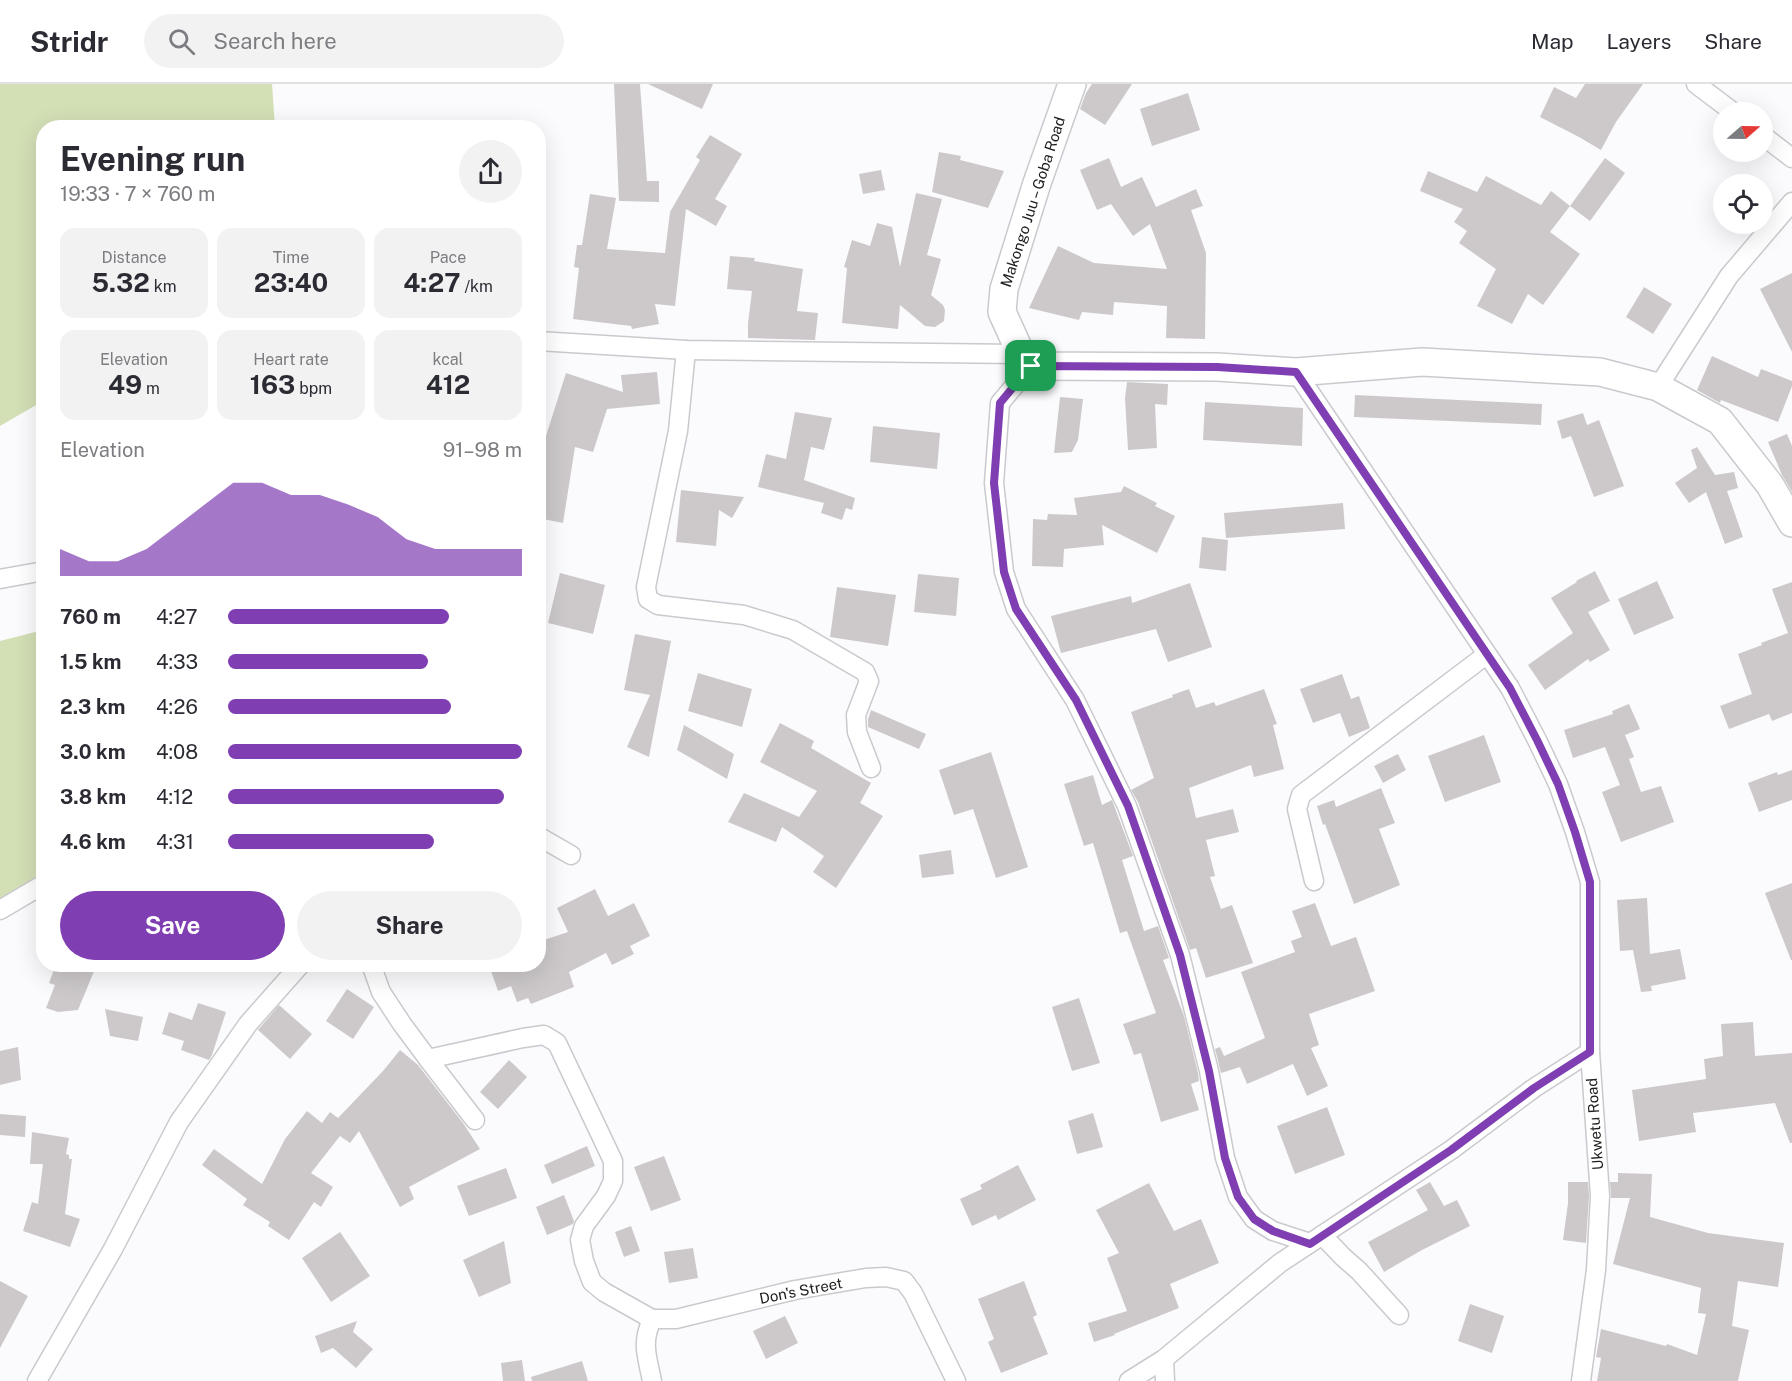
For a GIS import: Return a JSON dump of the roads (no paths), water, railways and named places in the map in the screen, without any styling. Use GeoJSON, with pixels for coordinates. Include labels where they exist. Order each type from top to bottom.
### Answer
{"type":"FeatureCollection","features":[{"type":"Feature","properties":{"kind":"street","name":"Makongo Juu – Goba Road"},"geometry":{"type":"LineString","coordinates":[[1026,360],[1002,312],[1004,289],[1036,183],[1072,84]]}},
{"type":"Feature","properties":{"kind":"street"},"geometry":{"type":"LineString","coordinates":[[1696,84],[1720,102]]}},
{"type":"Feature","properties":{"kind":"street"},"geometry":{"type":"LineString","coordinates":[[1773,143],[1792,158]]}},
{"type":"Feature","properties":{"kind":"street"},"geometry":{"type":"LineString","coordinates":[[1658,387],[1729,276],[1792,202]]}},
{"type":"Feature","properties":{"kind":"street"},"geometry":{"type":"LineString","coordinates":[[546,341],[686,350],[1026,360],[1296,372],[1422,362],[1600,372],[1658,387],[1720,421],[1770,485],[1792,523]]}},
{"type":"Feature","properties":{"kind":"street"},"geometry":{"type":"LineString","coordinates":[[686,350],[678,431],[646,587],[648,599],[658,605],[744,615],[793,630],[865,672],[869,681],[856,715],[856,732],[871,768]]}},
{"type":"Feature","properties":{"kind":"street"},"geometry":{"type":"LineString","coordinates":[[1026,360],[1000,403],[994,483],[1004,572],[1016,609],[1076,700],[1128,806],[1180,955],[1209,1071],[1225,1158],[1238,1197],[1254,1219],[1273,1231],[1316,1239],[1343,1257],[1359,1271],[1399,1316]]}},
{"type":"Feature","properties":{"kind":"street","name":"Ukwetu Road"},"geometry":{"type":"LineString","coordinates":[[1296,372],[1510,688],[1558,784],[1590,882],[1590,1052],[1600,1196],[1596,1270],[1581,1381]]}},
{"type":"Feature","properties":{"kind":"street"},"geometry":{"type":"LineString","coordinates":[[0,579],[36,572]]}},
{"type":"Feature","properties":{"kind":"street"},"geometry":{"type":"LineString","coordinates":[[1314,880],[1297,809],[1300,795],[1486,655]]}},
{"type":"Feature","properties":{"kind":"street"},"geometry":{"type":"LineString","coordinates":[[546,841],[571,855]]}},
{"type":"Feature","properties":{"kind":"street"},"geometry":{"type":"LineString","coordinates":[[0,910],[36,889]]}},
{"type":"Feature","properties":{"kind":"street"},"geometry":{"type":"LineString","coordinates":[[37,1381],[113,1249],[179,1122],[248,1024],[294,972]]}},
{"type":"Feature","properties":{"kind":"street"},"geometry":{"type":"LineString","coordinates":[[374,972],[381,992],[402,1024],[475,1120]]}},
{"type":"Feature","properties":{"kind":"street"},"geometry":{"type":"LineString","coordinates":[[428,1059],[544,1035],[557,1043],[614,1161],[613,1180],[606,1196],[584,1226],[580,1240],[584,1261],[592,1282],[604,1292],[652,1319],[645,1334],[645,1350],[652,1381]]}},
{"type":"Feature","properties":{"kind":"street"},"geometry":{"type":"LineString","coordinates":[[1129,1381],[1164,1359],[1280,1263],[1451,1150],[1534,1088],[1590,1052]]}},
{"type":"Feature","properties":{"kind":"street","name":"Don's Street"},"geometry":{"type":"LineString","coordinates":[[652,1319],[676,1319],[795,1290],[866,1278],[886,1277],[904,1281],[913,1293],[956,1381]]}},
{"type":"Feature","properties":{"kind":"street"},"geometry":{"type":"LineString","coordinates":[[1164,1359],[1166,1381]]}}]}
